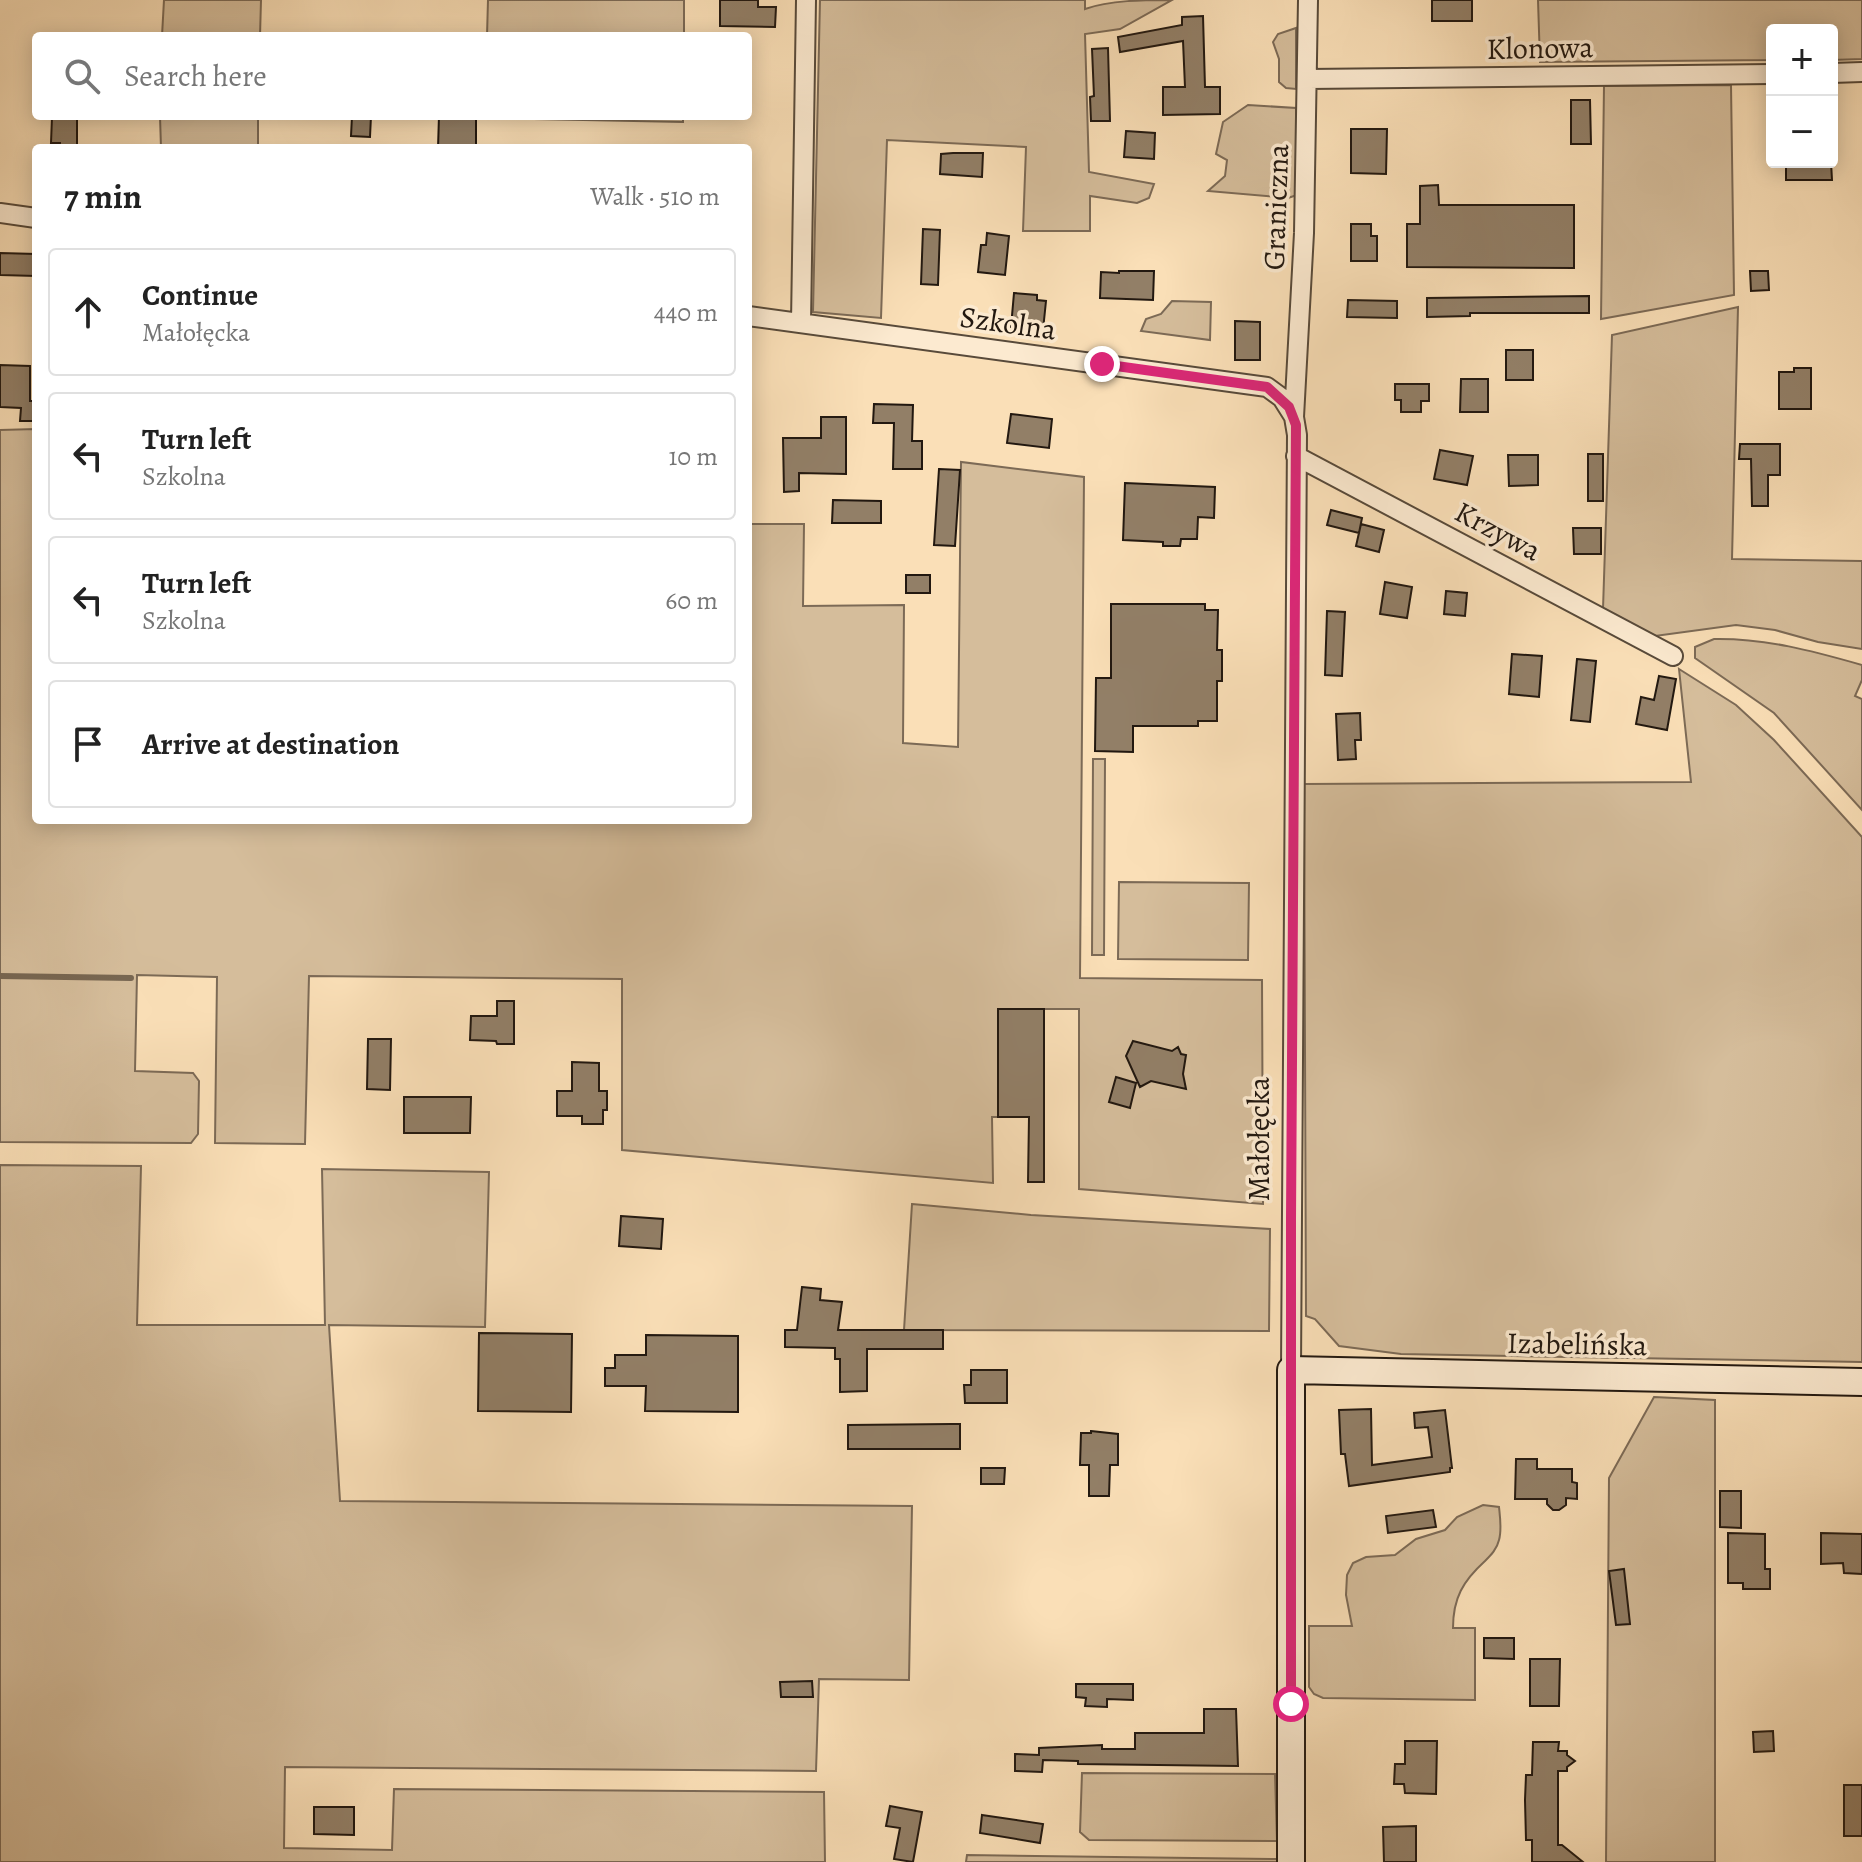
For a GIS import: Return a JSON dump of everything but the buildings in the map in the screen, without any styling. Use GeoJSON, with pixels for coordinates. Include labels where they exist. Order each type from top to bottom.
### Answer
{"type":"FeatureCollection","features":[{"type":"Feature","properties":{"kind":"street"},"geometry":{"type":"LineString","coordinates":[[801,323],[806,0]]}},
{"type":"Feature","properties":{"kind":"street","name":"Graniczna"},"geometry":{"type":"LineString","coordinates":[[1294,417],[1304,233],[1308,0]]}},
{"type":"Feature","properties":{"kind":"street"},"geometry":{"type":"LineString","coordinates":[[1838,73],[1862,72]]}},
{"type":"Feature","properties":{"kind":"street","name":"Klonowa"},"geometry":{"type":"LineString","coordinates":[[1308,79],[1766,74]]}},
{"type":"Feature","properties":{"kind":"street"},"geometry":{"type":"LineString","coordinates":[[0,213],[32,217]]}},
{"type":"Feature","properties":{"kind":"street","name":"Szkolna"},"geometry":{"type":"LineString","coordinates":[[752,317],[1267,387],[1282,398],[1294,417]]}},
{"type":"Feature","properties":{"kind":"street","name":"Małołęcka"},"geometry":{"type":"LineString","coordinates":[[1291,1862],[1294,417]]}},
{"type":"Feature","properties":{"kind":"street","name":"Krzywa"},"geometry":{"type":"LineString","coordinates":[[1296,456],[1673,656]]}},
{"type":"Feature","properties":{"kind":"street","name":"Izabelińska"},"geometry":{"type":"LineString","coordinates":[[1291,1370],[1862,1382]]}},
{"type":"Feature","properties":{"kind":"shaded area"},"geometry":{"type":"Polygon","coordinates":[[[164,0],[261,0],[260,32],[162,32],[164,0]]]}},
{"type":"Feature","properties":{"kind":"shaded area"},"geometry":{"type":"Polygon","coordinates":[[[488,0],[684,0],[684,32],[487,32],[488,0]]]}},
{"type":"Feature","properties":{"kind":"shaded area"},"geometry":{"type":"Polygon","coordinates":[[[820,0],[1085,0],[1085,9],[1116,2],[1172,0],[1120,29],[1085,34],[1089,172],[1154,184],[1149,198],[1137,203],[1090,196],[1090,231],[1023,231],[1026,147],[887,140],[881,318],[813,312],[820,0]]]}},
{"type":"Feature","properties":{"kind":"shaded area"},"geometry":{"type":"Polygon","coordinates":[[[1538,0],[1862,0],[1862,59],[1838,60],[1838,24],[1766,24],[1766,60],[1540,62],[1538,0]]]}},
{"type":"Feature","properties":{"kind":"shaded area"},"geometry":{"type":"Polygon","coordinates":[[[1296,28],[1296,89],[1286,88],[1279,82],[1279,59],[1273,42],[1278,34],[1296,28]]]}},
{"type":"Feature","properties":{"kind":"shaded area"},"geometry":{"type":"Polygon","coordinates":[[[1731,85],[1734,295],[1601,319],[1604,86],[1731,85]]]}},
{"type":"Feature","properties":{"kind":"shaded area"},"geometry":{"type":"Polygon","coordinates":[[[1248,105],[1296,108],[1297,195],[1288,198],[1208,191],[1225,176],[1227,160],[1216,154],[1223,122],[1248,105]]]}},
{"type":"Feature","properties":{"kind":"shaded area"},"geometry":{"type":"Polygon","coordinates":[[[160,120],[258,120],[258,144],[161,144],[160,120]]]}},
{"type":"Feature","properties":{"kind":"shaded area"},"geometry":{"type":"Polygon","coordinates":[[[584,120],[683,120],[683,122],[584,120]]]}},
{"type":"Feature","properties":{"kind":"shaded area"},"geometry":{"type":"Polygon","coordinates":[[[1172,301],[1211,302],[1210,340],[1141,331],[1146,319],[1161,314],[1172,301]]]}},
{"type":"Feature","properties":{"kind":"shaded area"},"geometry":{"type":"Polygon","coordinates":[[[1738,307],[1732,559],[1862,561],[1862,649],[1736,625],[1655,636],[1603,609],[1612,335],[1738,307]]]}},
{"type":"Feature","properties":{"kind":"shaded area"},"geometry":{"type":"Polygon","coordinates":[[[32,429],[32,824],[752,824],[752,524],[804,524],[803,606],[904,605],[903,743],[958,747],[961,462],[1084,477],[1080,978],[1262,980],[1263,1204],[1079,1189],[1079,1009],[998,1009],[998,1117],[992,1117],[993,1183],[622,1150],[622,979],[309,976],[305,1144],[215,1143],[217,977],[137,975],[135,1071],[193,1073],[199,1081],[198,1134],[191,1143],[0,1142],[0,430],[32,429]]]}},
{"type":"Feature","properties":{"kind":"shaded area"},"geometry":{"type":"Polygon","coordinates":[[[1714,639],[1770,643],[1862,665],[1862,680],[1855,696],[1862,699],[1862,810],[1774,713],[1695,658],[1695,647],[1714,639]]]}},
{"type":"Feature","properties":{"kind":"shaded area"},"geometry":{"type":"Polygon","coordinates":[[[1679,669],[1736,705],[1774,740],[1862,837],[1862,1362],[1401,1354],[1339,1346],[1315,1319],[1306,1316],[1304,784],[1691,782],[1679,669]]]}},
{"type":"Feature","properties":{"kind":"shaded area"},"geometry":{"type":"Polygon","coordinates":[[[1093,759],[1105,759],[1104,955],[1092,955],[1093,759]]]}},
{"type":"Feature","properties":{"kind":"shaded area"},"geometry":{"type":"Polygon","coordinates":[[[1119,882],[1249,883],[1248,960],[1118,959],[1119,882]]]}},
{"type":"Feature","properties":{"kind":"shaded area"},"geometry":{"type":"Polygon","coordinates":[[[0,1165],[141,1166],[137,1325],[325,1325],[322,1169],[489,1172],[485,1327],[329,1325],[340,1501],[912,1506],[909,1680],[819,1679],[816,1771],[285,1767],[284,1848],[392,1850],[394,1789],[824,1792],[825,1862],[0,1862],[0,1165]]]}},
{"type":"Feature","properties":{"kind":"shaded area"},"geometry":{"type":"Polygon","coordinates":[[[912,1204],[1031,1215],[1270,1229],[1269,1331],[904,1330],[912,1204]]]}},
{"type":"Feature","properties":{"kind":"shaded area"},"geometry":{"type":"Polygon","coordinates":[[[1654,1397],[1715,1400],[1715,1862],[1606,1862],[1609,1478],[1654,1397]]]}},
{"type":"Feature","properties":{"kind":"shaded area"},"geometry":{"type":"Polygon","coordinates":[[[1483,1505],[1499,1507],[1499,1540],[1494,1552],[1461,1591],[1453,1628],[1475,1628],[1475,1700],[1323,1698],[1314,1694],[1309,1687],[1309,1626],[1352,1626],[1346,1595],[1347,1575],[1353,1563],[1366,1557],[1395,1555],[1416,1539],[1445,1530],[1457,1517],[1483,1505]]]}},
{"type":"Feature","properties":{"kind":"shaded area"},"geometry":{"type":"Polygon","coordinates":[[[1082,1773],[1275,1774],[1277,1841],[1089,1840],[1080,1832],[1082,1773]]]}},
{"type":"Feature","properties":{"kind":"shaded area"},"geometry":{"type":"Polygon","coordinates":[[[967,1855],[1277,1859],[1277,1862],[966,1862],[967,1855]]]}},
{"type":"Feature","properties":{"kind":"waterway"},"geometry":{"type":"LineString","coordinates":[[0,976],[131,978]]}},
{"type":"Feature","properties":{"kind":"route"},"geometry":{"type":"LineString","coordinates":[[1102,364],[1267,387],[1289,407],[1296,425],[1291,1704]]}}]}
